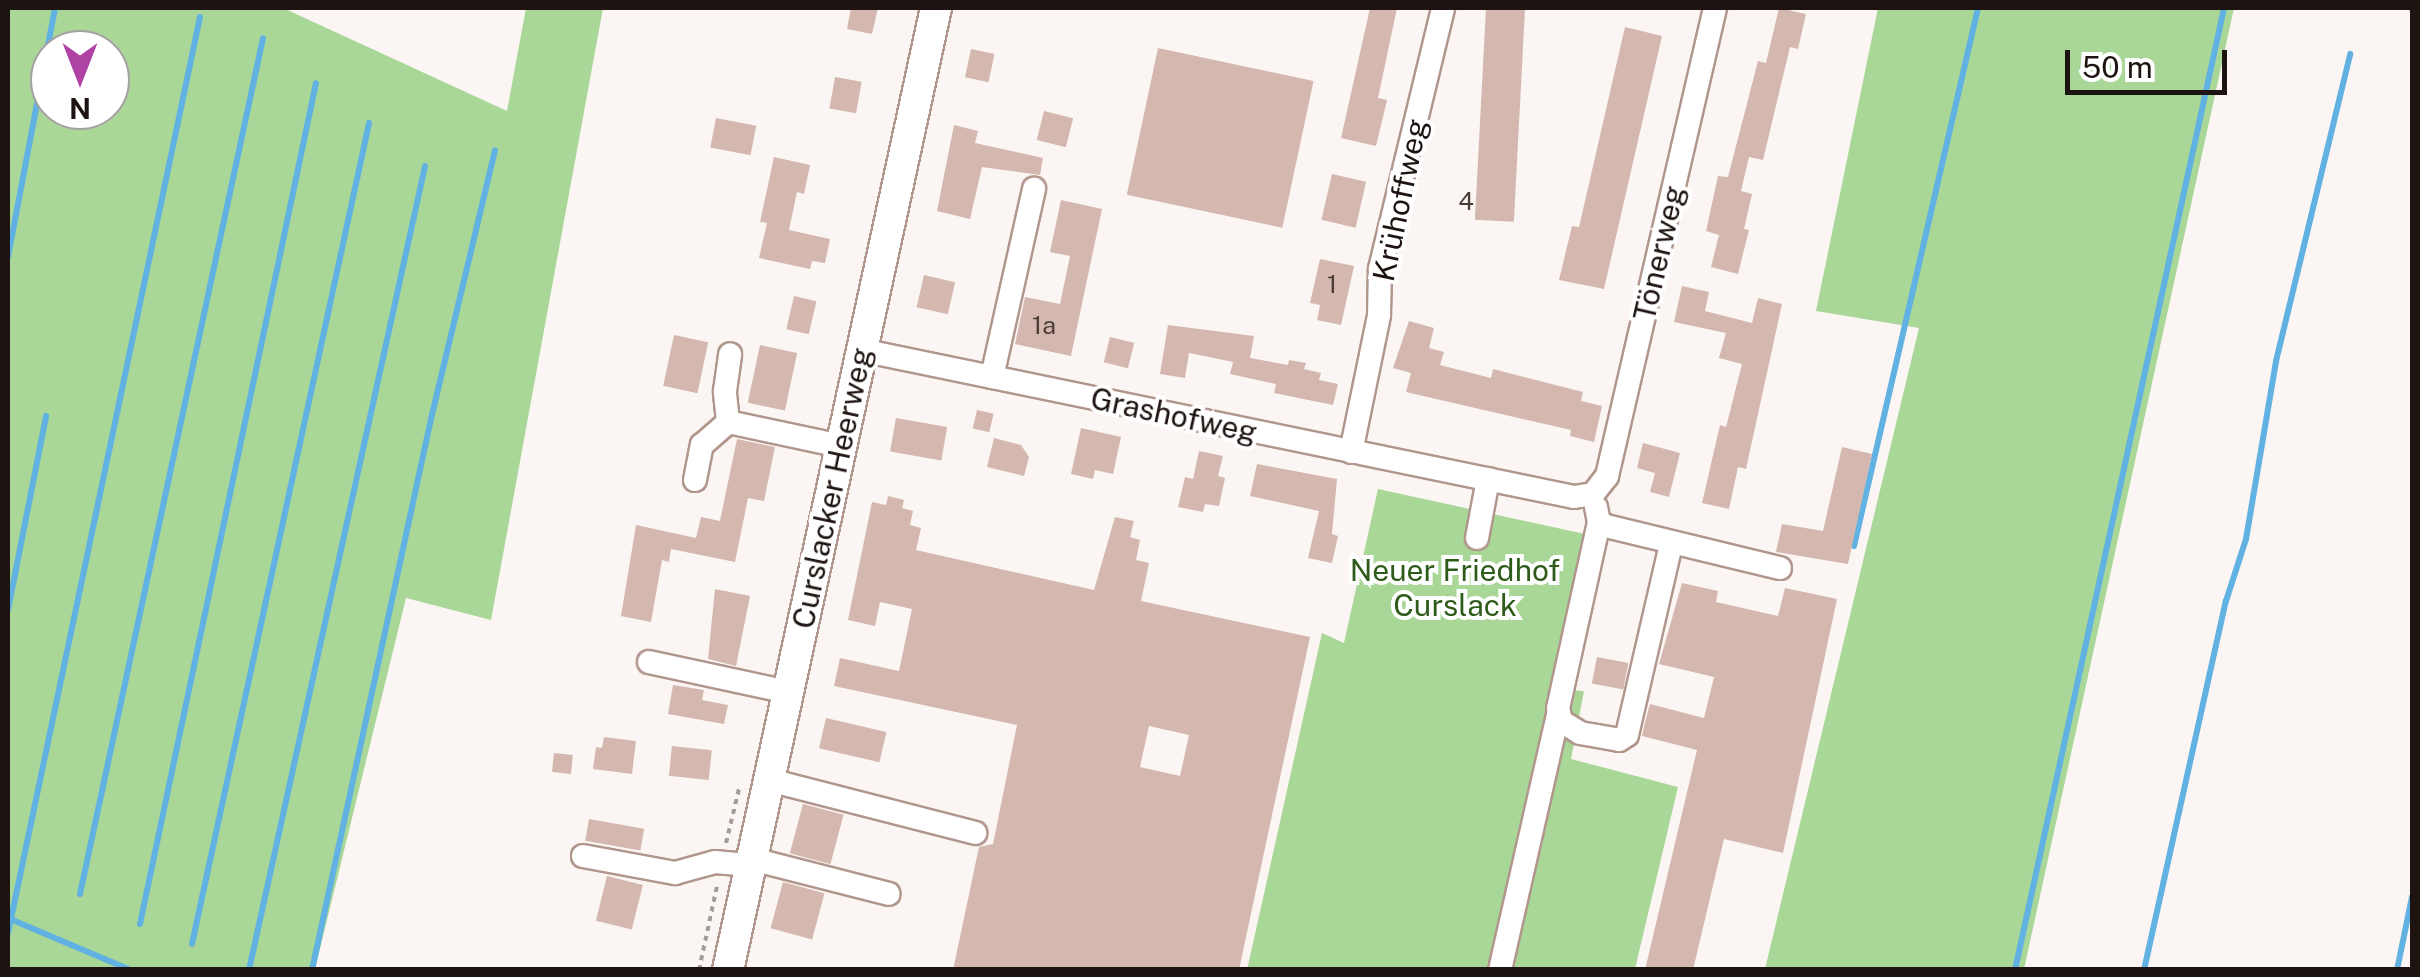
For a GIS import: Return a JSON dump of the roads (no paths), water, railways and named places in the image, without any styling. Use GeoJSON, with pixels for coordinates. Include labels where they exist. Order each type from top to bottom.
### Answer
{"type":"FeatureCollection","features":[{"type":"Feature","properties":{"kind":"main road","name":"Curslacker Heerweg"},"geometry":{"type":"LineString","coordinates":[[728,970],[936,8]]}},
{"type":"Feature","properties":{"kind":"street","name":"Krühoffweg"},"geometry":{"type":"LineString","coordinates":[[1351,452],[1379,315],[1380,269],[1443,8]]}},
{"type":"Feature","properties":{"kind":"street","name":"Tönerweg"},"geometry":{"type":"LineString","coordinates":[[1593,494],[1607,476],[1715,8]]}},
{"type":"Feature","properties":{"kind":"street"},"geometry":{"type":"LineString","coordinates":[[992,377],[1034,188]]}},
{"type":"Feature","properties":{"kind":"street","name":"Grashofweg"},"geometry":{"type":"LineString","coordinates":[[861,350],[1574,497],[1593,494]]}},
{"type":"Feature","properties":{"kind":"street"},"geometry":{"type":"LineString","coordinates":[[728,422],[725,391],[730,354]]}},
{"type":"Feature","properties":{"kind":"street"},"geometry":{"type":"LineString","coordinates":[[728,422],[841,446]]}},
{"type":"Feature","properties":{"kind":"street"},"geometry":{"type":"LineString","coordinates":[[695,480],[702,445],[728,422]]}},
{"type":"Feature","properties":{"kind":"street"},"geometry":{"type":"LineString","coordinates":[[1477,538],[1488,479]]}},
{"type":"Feature","properties":{"kind":"street"},"geometry":{"type":"LineString","coordinates":[[1500,970],[1599,522],[1593,494]]}},
{"type":"Feature","properties":{"kind":"street"},"geometry":{"type":"LineString","coordinates":[[1599,522],[1672,544],[1780,568]]}},
{"type":"Feature","properties":{"kind":"street"},"geometry":{"type":"LineString","coordinates":[[1558,714],[1566,727],[1580,733],[1625,739],[1672,544]]}},
{"type":"Feature","properties":{"kind":"street"},"geometry":{"type":"LineString","coordinates":[[649,662],[788,692]]}},
{"type":"Feature","properties":{"kind":"street"},"geometry":{"type":"LineString","coordinates":[[769,780],[975,833]]}},
{"type":"Feature","properties":{"kind":"street"},"geometry":{"type":"LineString","coordinates":[[583,856],[676,873],[716,862],[752,862],[889,894]]}},
{"type":"Feature","properties":{"kind":"waterway"},"geometry":{"type":"LineString","coordinates":[[8,257],[55,8]]}},
{"type":"Feature","properties":{"kind":"waterway"},"geometry":{"type":"LineString","coordinates":[[1854,546],[1978,8]]}},
{"type":"Feature","properties":{"kind":"waterway"},"geometry":{"type":"LineString","coordinates":[[2015,970],[2224,8]]}},
{"type":"Feature","properties":{"kind":"waterway"},"geometry":{"type":"LineString","coordinates":[[8,933],[200,17]]}},
{"type":"Feature","properties":{"kind":"waterway"},"geometry":{"type":"LineString","coordinates":[[80,894],[263,38]]}},
{"type":"Feature","properties":{"kind":"waterway"},"geometry":{"type":"LineString","coordinates":[[2144,970],[2226,601],[2246,539],[2276,361],[2350,54]]}},
{"type":"Feature","properties":{"kind":"waterway"},"geometry":{"type":"LineString","coordinates":[[140,924],[316,83]]}},
{"type":"Feature","properties":{"kind":"waterway"},"geometry":{"type":"LineString","coordinates":[[192,944],[369,123]]}},
{"type":"Feature","properties":{"kind":"waterway"},"geometry":{"type":"LineString","coordinates":[[312,970],[431,419],[495,151]]}},
{"type":"Feature","properties":{"kind":"waterway"},"geometry":{"type":"LineString","coordinates":[[249,970],[425,166]]}},
{"type":"Feature","properties":{"kind":"waterway"},"geometry":{"type":"LineString","coordinates":[[8,610],[46,416]]}},
{"type":"Feature","properties":{"kind":"waterway"},"geometry":{"type":"LineString","coordinates":[[2397,970],[2412,897]]}},
{"type":"Feature","properties":{"kind":"waterway"},"geometry":{"type":"LineString","coordinates":[[10,919],[131,970]]}},
{"type":"Feature","properties":{"kind":"park label","name":"Neuer Friedhof Curslack"},"geometry":{"type":"Point","coordinates":[1455,587]}}]}
